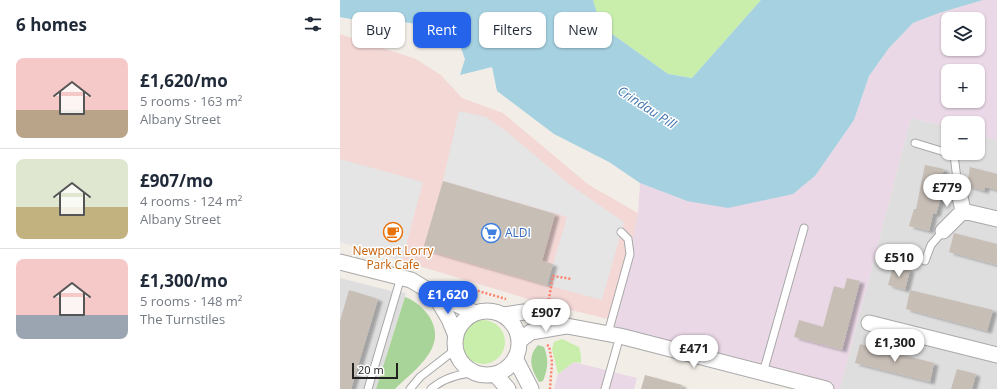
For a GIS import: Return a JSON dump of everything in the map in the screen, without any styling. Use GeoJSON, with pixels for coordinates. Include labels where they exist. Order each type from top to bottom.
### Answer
{"type":"FeatureCollection","features":[{"type":"Feature","properties":{"kind":"street"},"geometry":{"type":"LineString","coordinates":[[958,187],[963,211]]}},
{"type":"Feature","properties":{"kind":"street"},"geometry":{"type":"LineString","coordinates":[[963,211],[997,219]]}},
{"type":"Feature","properties":{"kind":"street"},"geometry":{"type":"LineString","coordinates":[[943,230],[963,211]]}},
{"type":"Feature","properties":{"kind":"street"},"geometry":{"type":"LineString","coordinates":[[340,262],[411,280],[434,294],[475,313]]}},
{"type":"Feature","properties":{"kind":"street"},"geometry":{"type":"LineString","coordinates":[[434,294],[449,319],[456,342],[463,364],[478,373],[495,374],[510,365],[515,358],[519,341],[515,326],[504,315],[490,310],[475,313],[462,322],[456,342]]}},
{"type":"Feature","properties":{"kind":"street"},"geometry":{"type":"LineString","coordinates":[[504,315],[524,312],[535,314],[567,326],[614,334],[826,389]]}},
{"type":"Feature","properties":{"kind":"street"},"geometry":{"type":"LineString","coordinates":[[869,323],[997,354]]}},
{"type":"Feature","properties":{"kind":"street"},"geometry":{"type":"LineString","coordinates":[[519,341],[531,332],[567,326]]}},
{"type":"Feature","properties":{"kind":"street"},"geometry":{"type":"LineString","coordinates":[[515,358],[531,389]]}},
{"type":"Feature","properties":{"kind":"street"},"geometry":{"type":"LineString","coordinates":[[495,374],[508,389]]}},
{"type":"Feature","properties":{"kind":"lane"},"geometry":{"type":"LineString","coordinates":[[915,143],[941,151]]}},
{"type":"Feature","properties":{"kind":"lane"},"geometry":{"type":"LineString","coordinates":[[955,160],[958,187]]}},
{"type":"Feature","properties":{"kind":"lane"},"geometry":{"type":"LineString","coordinates":[[763,373],[804,228]]}},
{"type":"Feature","properties":{"kind":"lane"},"geometry":{"type":"LineString","coordinates":[[925,261],[931,245],[943,230]]}},
{"type":"Feature","properties":{"kind":"lane"},"geometry":{"type":"LineString","coordinates":[[605,389],[630,254],[628,239],[621,232]]}},
{"type":"Feature","properties":{"kind":"lane"},"geometry":{"type":"LineString","coordinates":[[368,389],[401,277]]}},
{"type":"Feature","properties":{"kind":"lane"},"geometry":{"type":"LineString","coordinates":[[410,389],[420,377],[456,342]]}},
{"type":"Feature","properties":{"kind":"lane"},"geometry":{"type":"LineString","coordinates":[[431,389],[437,384],[462,373],[478,373]]}},
{"type":"Feature","properties":{"kind":"path"},"geometry":{"type":"LineString","coordinates":[[547,310],[553,276],[572,280]]}},
{"type":"Feature","properties":{"kind":"path"},"geometry":{"type":"LineString","coordinates":[[441,280],[507,299]]}},
{"type":"Feature","properties":{"kind":"path"},"geometry":{"type":"LineString","coordinates":[[544,344],[549,346],[552,362],[550,389]]}},
{"type":"Feature","properties":{"kind":"shaded area"},"geometry":{"type":"Polygon","coordinates":[[[983,0],[997,0],[997,140],[985,137],[985,116],[941,116],[941,125],[911,118],[840,389],[826,389],[693,355],[611,325],[630,254],[638,213],[640,183],[687,201],[793,194],[815,176],[854,120],[869,76],[889,48],[913,23],[941,12],[941,56],[985,56],[985,12],[942,12],[983,0]]]}},
{"type":"Feature","properties":{"kind":"shaded area"},"geometry":{"type":"Polygon","coordinates":[[[340,34],[352,38],[352,48],[383,48],[416,59],[441,75],[462,98],[503,113],[589,185],[638,213],[636,230],[612,320],[538,302],[340,242],[340,34]]]}},
{"type":"Feature","properties":{"kind":"shaded area"},"geometry":{"type":"Polygon","coordinates":[[[459,111],[486,117],[506,131],[570,185],[624,222],[602,300],[547,285],[567,217],[443,181],[459,111]]]}},
{"type":"Feature","properties":{"kind":"shaded area"},"geometry":{"type":"Polygon","coordinates":[[[911,118],[941,125],[941,160],[985,160],[985,137],[997,140],[997,389],[840,389],[911,118]]]}},
{"type":"Feature","properties":{"kind":"shaded area"},"geometry":{"type":"Polygon","coordinates":[[[340,159],[423,182],[402,260],[340,242],[340,159]]]}},
{"type":"Feature","properties":{"kind":"shaded area"},"geometry":{"type":"Polygon","coordinates":[[[340,278],[391,291],[406,293],[376,389],[340,389],[340,278]]]}},
{"type":"Feature","properties":{"kind":"shaded area"},"geometry":{"type":"Polygon","coordinates":[[[574,362],[637,378],[634,389],[554,389],[558,374],[574,362]]]}},
{"type":"Feature","properties":{"kind":"green space"},"geometry":{"type":"Polygon","coordinates":[[[593,0],[761,0],[692,78],[668,74],[612,34],[612,12],[597,12],[593,0]]]}},
{"type":"Feature","properties":{"kind":"green space"},"geometry":{"type":"Polygon","coordinates":[[[405,297],[412,300],[429,316],[434,327],[435,338],[427,357],[395,389],[376,389],[405,297]]]}},
{"type":"Feature","properties":{"kind":"green space"},"geometry":{"type":"Polygon","coordinates":[[[483,320],[495,324],[501,330],[505,342],[501,354],[495,360],[483,364],[471,360],[465,354],[461,342],[465,330],[471,324],[483,320]]]}},
{"type":"Feature","properties":{"kind":"green space"},"geometry":{"type":"Polygon","coordinates":[[[562,339],[579,347],[581,363],[574,362],[558,374],[552,349],[554,342],[562,339]]]}},
{"type":"Feature","properties":{"kind":"green space"},"geometry":{"type":"Polygon","coordinates":[[[538,345],[544,347],[547,356],[546,372],[543,381],[539,382],[531,363],[532,354],[538,345]]]}},
{"type":"Feature","properties":{"kind":"water","name":"Crindau Pill"},"geometry":{"type":"Polygon","coordinates":[[[340,0],[593,0],[597,12],[554,12],[554,48],[612,48],[612,34],[668,74],[692,78],[761,0],[983,0],[941,12],[913,23],[889,48],[869,76],[854,120],[815,176],[793,194],[728,208],[687,201],[640,183],[609,162],[554,134],[497,91],[492,67],[460,75],[465,59],[461,48],[471,48],[471,12],[413,12],[413,24],[405,22],[405,12],[352,12],[352,19],[340,17],[340,0]]]}},
{"type":"Feature","properties":{"kind":"building"},"geometry":{"type":"Polygon","coordinates":[[[925,165],[944,169],[939,188],[943,189],[936,214],[933,214],[929,231],[909,226],[914,209],[916,209],[925,165]]]}},
{"type":"Feature","properties":{"kind":"building"},"geometry":{"type":"Polygon","coordinates":[[[970,167],[997,174],[997,190],[985,187],[984,191],[967,186],[970,167]]]}},
{"type":"Feature","properties":{"kind":"building"},"geometry":{"type":"Polygon","coordinates":[[[443,181],[555,214],[542,261],[553,264],[547,285],[423,249],[443,181]]]}},
{"type":"Feature","properties":{"kind":"building"},"geometry":{"type":"Polygon","coordinates":[[[954,233],[997,244],[997,265],[949,252],[954,233]]]}},
{"type":"Feature","properties":{"kind":"building"},"geometry":{"type":"Polygon","coordinates":[[[893,266],[910,270],[905,290],[888,285],[893,266]]]}},
{"type":"Feature","properties":{"kind":"building"},"geometry":{"type":"Polygon","coordinates":[[[847,278],[860,281],[842,350],[794,337],[799,320],[823,327],[834,286],[844,289],[847,278]]]}},
{"type":"Feature","properties":{"kind":"building"},"geometry":{"type":"Polygon","coordinates":[[[349,290],[378,299],[351,389],[340,389],[340,321],[349,290]]]}},
{"type":"Feature","properties":{"kind":"building"},"geometry":{"type":"Polygon","coordinates":[[[910,290],[993,310],[987,331],[906,309],[910,290]]]}},
{"type":"Feature","properties":{"kind":"building"},"geometry":{"type":"Polygon","coordinates":[[[860,344],[934,363],[930,382],[855,363],[860,344]]]}},
{"type":"Feature","properties":{"kind":"building"},"geometry":{"type":"Polygon","coordinates":[[[957,369],[976,374],[972,389],[951,389],[957,369]]]}},
{"type":"Feature","properties":{"kind":"building"},"geometry":{"type":"Polygon","coordinates":[[[645,375],[682,385],[681,389],[641,389],[645,375]]]}},
{"type":"Feature","properties":{"kind":"place","name":"Newport Lorry Park Cafe"},"geometry":{"type":"Point","coordinates":[393,232]}},
{"type":"Feature","properties":{"kind":"place","name":"ALDI"},"geometry":{"type":"Point","coordinates":[491,233]}}]}
